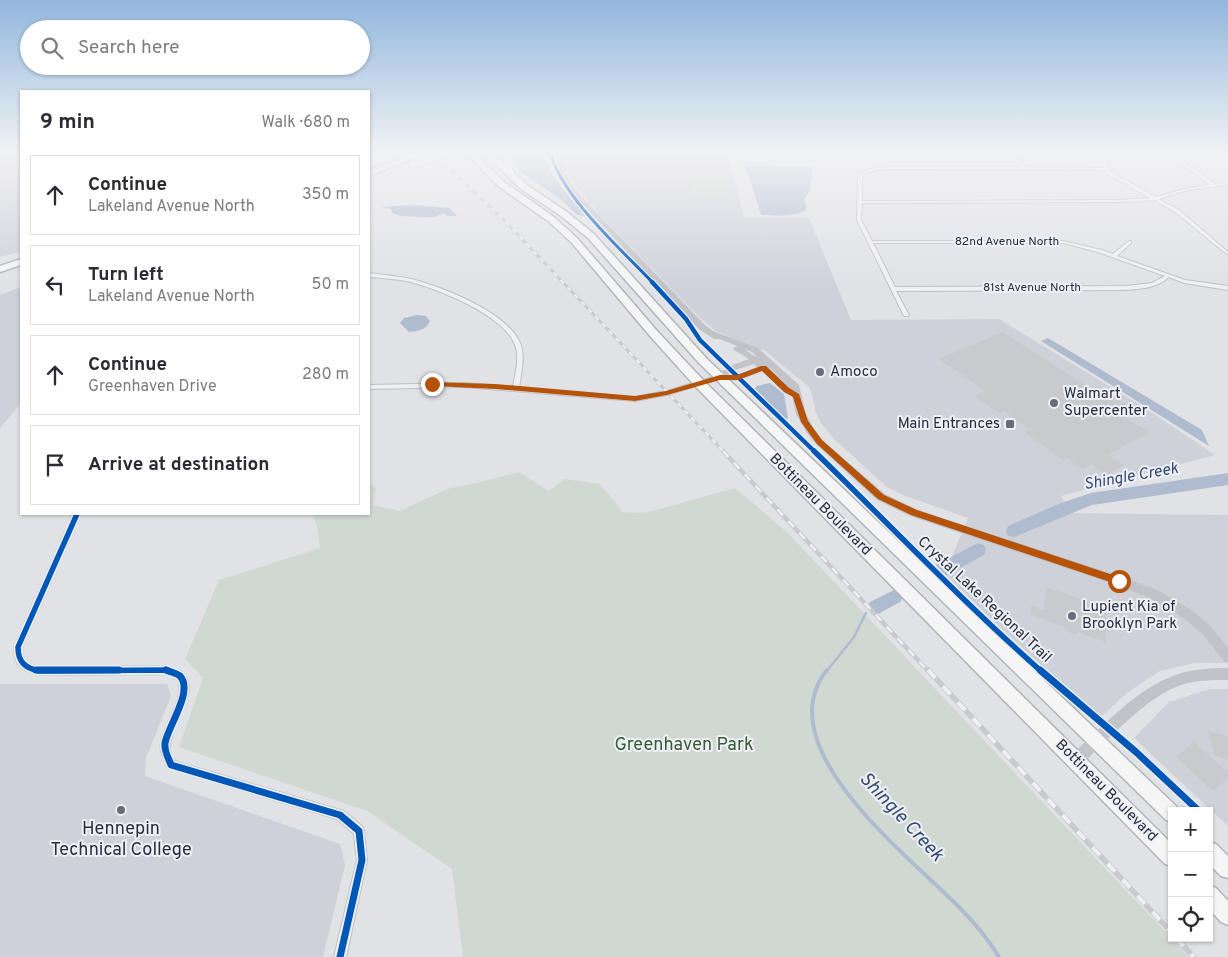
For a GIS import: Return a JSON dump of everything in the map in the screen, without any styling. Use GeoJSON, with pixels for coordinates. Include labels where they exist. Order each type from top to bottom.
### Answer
{"type":"FeatureCollection","features":[{"type":"Feature","properties":{"kind":"highway"},"geometry":{"type":"LineString","coordinates":[[518,198],[524,201]]}},
{"type":"Feature","properties":{"kind":"highway","name":"Bottineau Boulevard"},"geometry":{"type":"LineString","coordinates":[[519,198],[550,219],[574,240],[654,334],[699,383],[1168,853]]}},
{"type":"Feature","properties":{"kind":"highway","name":"Bottineau Boulevard"},"geometry":{"type":"LineString","coordinates":[[539,198],[591,236],[662,316],[720,377],[1168,810]]}},
{"type":"Feature","properties":{"kind":"highway"},"geometry":{"type":"LineString","coordinates":[[0,268],[20,262]]}},
{"type":"Feature","properties":{"kind":"highway"},"geometry":{"type":"LineString","coordinates":[[0,276],[20,270]]}},
{"type":"Feature","properties":{"kind":"highway"},"geometry":{"type":"LineString","coordinates":[[1210,852],[1228,869]]}},
{"type":"Feature","properties":{"kind":"highway"},"geometry":{"type":"LineString","coordinates":[[1210,897],[1228,914]]}},
{"type":"Feature","properties":{"kind":"street"},"geometry":{"type":"LineString","coordinates":[[580,198],[702,327],[759,359],[767,366],[787,390],[796,395],[801,414],[819,442],[881,497],[914,513],[1156,595],[1192,617],[1208,632],[1228,657]]}},
{"type":"Feature","properties":{"kind":"street"},"geometry":{"type":"LineString","coordinates":[[859,198],[859,220],[906,315]]}},
{"type":"Feature","properties":{"kind":"street"},"geometry":{"type":"LineString","coordinates":[[859,202],[1119,201],[1155,198],[1176,211],[1228,254]]}},
{"type":"Feature","properties":{"kind":"street","name":"82nd Avenue North"},"geometry":{"type":"LineString","coordinates":[[870,242],[1063,242],[1077,244],[1168,276],[1198,284],[1228,288]]}},
{"type":"Feature","properties":{"kind":"street"},"geometry":{"type":"LineString","coordinates":[[1114,256],[1129,242]]}},
{"type":"Feature","properties":{"kind":"street"},"geometry":{"type":"LineString","coordinates":[[370,275],[404,280],[436,288],[481,310],[503,324],[511,333],[520,354],[516,389]]}},
{"type":"Feature","properties":{"kind":"street","name":"81st Avenue North"},"geometry":{"type":"LineString","coordinates":[[893,289],[1131,288],[1156,283],[1168,276]]}},
{"type":"Feature","properties":{"kind":"street"},"geometry":{"type":"LineString","coordinates":[[720,377],[729,369],[759,359]]}},
{"type":"Feature","properties":{"kind":"street"},"geometry":{"type":"LineString","coordinates":[[370,387],[432,384],[635,399],[667,393],[720,377],[738,378],[767,366]]}},
{"type":"Feature","properties":{"kind":"street"},"geometry":{"type":"LineString","coordinates":[[76,515],[18,647],[17,656],[20,664],[28,669],[38,671],[165,670],[179,675],[184,682],[184,693],[168,731],[165,749],[171,765],[340,815],[359,831],[362,860],[340,957]]}},
{"type":"Feature","properties":{"kind":"street"},"geometry":{"type":"LineString","coordinates":[[1076,760],[1158,689],[1179,680],[1211,674],[1228,674]]}},
{"type":"Feature","properties":{"kind":"shaded area"},"geometry":{"type":"Polygon","coordinates":[[[0,198],[20,198],[20,252],[0,257],[0,198]]]}},
{"type":"Feature","properties":{"kind":"shaded area"},"geometry":{"type":"Polygon","coordinates":[[[585,198],[739,198],[744,218],[809,218],[851,320],[999,319],[1145,408],[1215,455],[1061,496],[1071,513],[1228,515],[1228,663],[1195,663],[1160,671],[1127,693],[1103,715],[1088,715],[1072,708],[943,578],[968,518],[903,495],[887,487],[835,440],[821,423],[816,413],[809,387],[764,350],[716,331],[700,318],[585,198]]]}},
{"type":"Feature","properties":{"kind":"shaded area"},"geometry":{"type":"Polygon","coordinates":[[[20,287],[20,404],[0,428],[0,295],[20,287]]]}},
{"type":"Feature","properties":{"kind":"shaded area","name":"Hennepin Technical College"},"geometry":{"type":"Polygon","coordinates":[[[0,684],[167,684],[171,696],[146,758],[145,776],[340,844],[345,865],[323,957],[0,957],[0,684]]]}},
{"type":"Feature","properties":{"kind":"shaded area"},"geometry":{"type":"Polygon","coordinates":[[[1210,689],[1228,689],[1228,826],[1213,812],[1213,807],[1208,807],[1134,738],[1169,702],[1210,689]]]}},
{"type":"Feature","properties":{"kind":"green space","name":"Greenhaven Park"},"geometry":{"type":"Polygon","coordinates":[[[519,472],[549,491],[565,479],[600,484],[623,512],[645,513],[735,488],[788,533],[1168,935],[1168,942],[1175,942],[1189,957],[463,957],[452,869],[367,811],[179,747],[203,678],[185,659],[219,580],[320,548],[317,526],[312,515],[370,515],[370,484],[376,488],[373,505],[400,511],[447,489],[519,472]]]}},
{"type":"Feature","properties":{"kind":"water"},"geometry":{"type":"Polygon","coordinates":[[[558,198],[570,198],[585,216],[577,215],[558,198]]]}},
{"type":"Feature","properties":{"kind":"water"},"geometry":{"type":"Polygon","coordinates":[[[756,198],[805,198],[804,200],[807,209],[797,214],[761,215],[756,198]]]}},
{"type":"Feature","properties":{"kind":"water"},"geometry":{"type":"Polygon","coordinates":[[[411,205],[450,208],[457,216],[447,216],[444,213],[434,217],[401,216],[392,213],[391,209],[381,207],[411,205]]]}},
{"type":"Feature","properties":{"kind":"water"},"geometry":{"type":"Polygon","coordinates":[[[417,315],[426,316],[430,321],[424,328],[409,332],[400,323],[404,318],[417,315]]]}},
{"type":"Feature","properties":{"kind":"water"},"geometry":{"type":"Polygon","coordinates":[[[1048,338],[1202,430],[1209,446],[1041,341],[1048,338]]]}},
{"type":"Feature","properties":{"kind":"water"},"geometry":{"type":"Polygon","coordinates":[[[770,383],[784,394],[788,418],[785,421],[758,394],[755,388],[770,383]]]}},
{"type":"Feature","properties":{"kind":"building","name":"Walmart Supercenter"},"geometry":{"type":"Polygon","coordinates":[[[1003,332],[1091,389],[1098,386],[1135,410],[1123,416],[1149,432],[1108,455],[1124,465],[1106,475],[1091,464],[1082,469],[1067,458],[1063,460],[1024,432],[1029,429],[1004,411],[999,413],[975,396],[985,391],[939,359],[1003,332]]]}},
{"type":"Feature","properties":{"kind":"building","name":"Lupient Kia of Brooklyn Park"},"geometry":{"type":"Polygon","coordinates":[[[1046,587],[1107,608],[1106,642],[1077,632],[1077,635],[1066,631],[1066,628],[1030,614],[1031,606],[1044,610],[1046,587]]]}},
{"type":"Feature","properties":{"kind":"building"},"geometry":{"type":"Polygon","coordinates":[[[1208,731],[1228,736],[1228,759],[1215,756],[1208,731]]]}},
{"type":"Feature","properties":{"kind":"building"},"geometry":{"type":"Polygon","coordinates":[[[1194,742],[1228,772],[1228,778],[1213,791],[1176,757],[1194,742]]]}},
{"type":"Feature","properties":{"kind":"waterway","name":"Shingle Creek"},"geometry":{"type":"LineString","coordinates":[[1014,531],[1067,507],[1091,499],[1228,479]]}},
{"type":"Feature","properties":{"kind":"waterway","name":"Shingle Creek"},"geometry":{"type":"LineString","coordinates":[[936,573],[978,550]]}},
{"type":"Feature","properties":{"kind":"waterway","name":"Shingle Creek"},"geometry":{"type":"LineString","coordinates":[[876,607],[894,597]]}},
{"type":"Feature","properties":{"kind":"waterway","name":"Shingle Creek"},"geometry":{"type":"LineString","coordinates":[[826,672],[854,637],[866,613]]}},
{"type":"Feature","properties":{"kind":"waterway","name":"Shingle Creek"},"geometry":{"type":"LineString","coordinates":[[826,672],[813,700],[815,732],[828,765],[851,797],[878,829],[968,916],[999,957]]}},
{"type":"Feature","properties":{"kind":"railway"},"geometry":{"type":"LineString","coordinates":[[480,198],[724,452]]}},
{"type":"Feature","properties":{"kind":"railway"},"geometry":{"type":"LineString","coordinates":[[723,451],[929,672]]}},
{"type":"Feature","properties":{"kind":"railway"},"geometry":{"type":"LineString","coordinates":[[928,670],[1168,929]]}},
{"type":"Feature","properties":{"kind":"railway"},"geometry":{"type":"LineString","coordinates":[[1180,942],[1194,957]]}},
{"type":"Feature","properties":{"kind":"cycle path","name":"Crystal Lake Regional Trail"},"geometry":{"type":"LineString","coordinates":[[574,198],[686,319],[700,340],[882,517],[914,552],[1040,670],[1136,752],[1195,807]]}},
{"type":"Feature","properties":{"kind":"cycle path"},"geometry":{"type":"LineString","coordinates":[[77,515],[18,647],[20,661],[25,666],[39,671],[165,670],[177,674],[184,683],[184,691],[165,742],[165,750],[171,765],[340,815],[359,831],[362,860],[340,957]]}},
{"type":"Feature","properties":{"kind":"place","name":"Amoco"},"geometry":{"type":"Point","coordinates":[820,372]}},
{"type":"Feature","properties":{"kind":"place","name":"Walmart Supercenter"},"geometry":{"type":"Point","coordinates":[1054,403]}},
{"type":"Feature","properties":{"kind":"place","name":"Main Entrances"},"geometry":{"type":"Point","coordinates":[1010,424]}},
{"type":"Feature","properties":{"kind":"place","name":"Lupient Kia of Brooklyn Park"},"geometry":{"type":"Point","coordinates":[1072,616]}},
{"type":"Feature","properties":{"kind":"place","name":"Hennepin Technical College"},"geometry":{"type":"Point","coordinates":[121,810]}},
{"type":"Feature","properties":{"kind":"route"},"geometry":{"type":"LineString","coordinates":[[432,384],[495,387],[635,399],[667,393],[720,377],[738,378],[763,368],[787,390],[796,395],[801,414],[819,442],[881,497],[914,513],[1119,581]]}}]}
